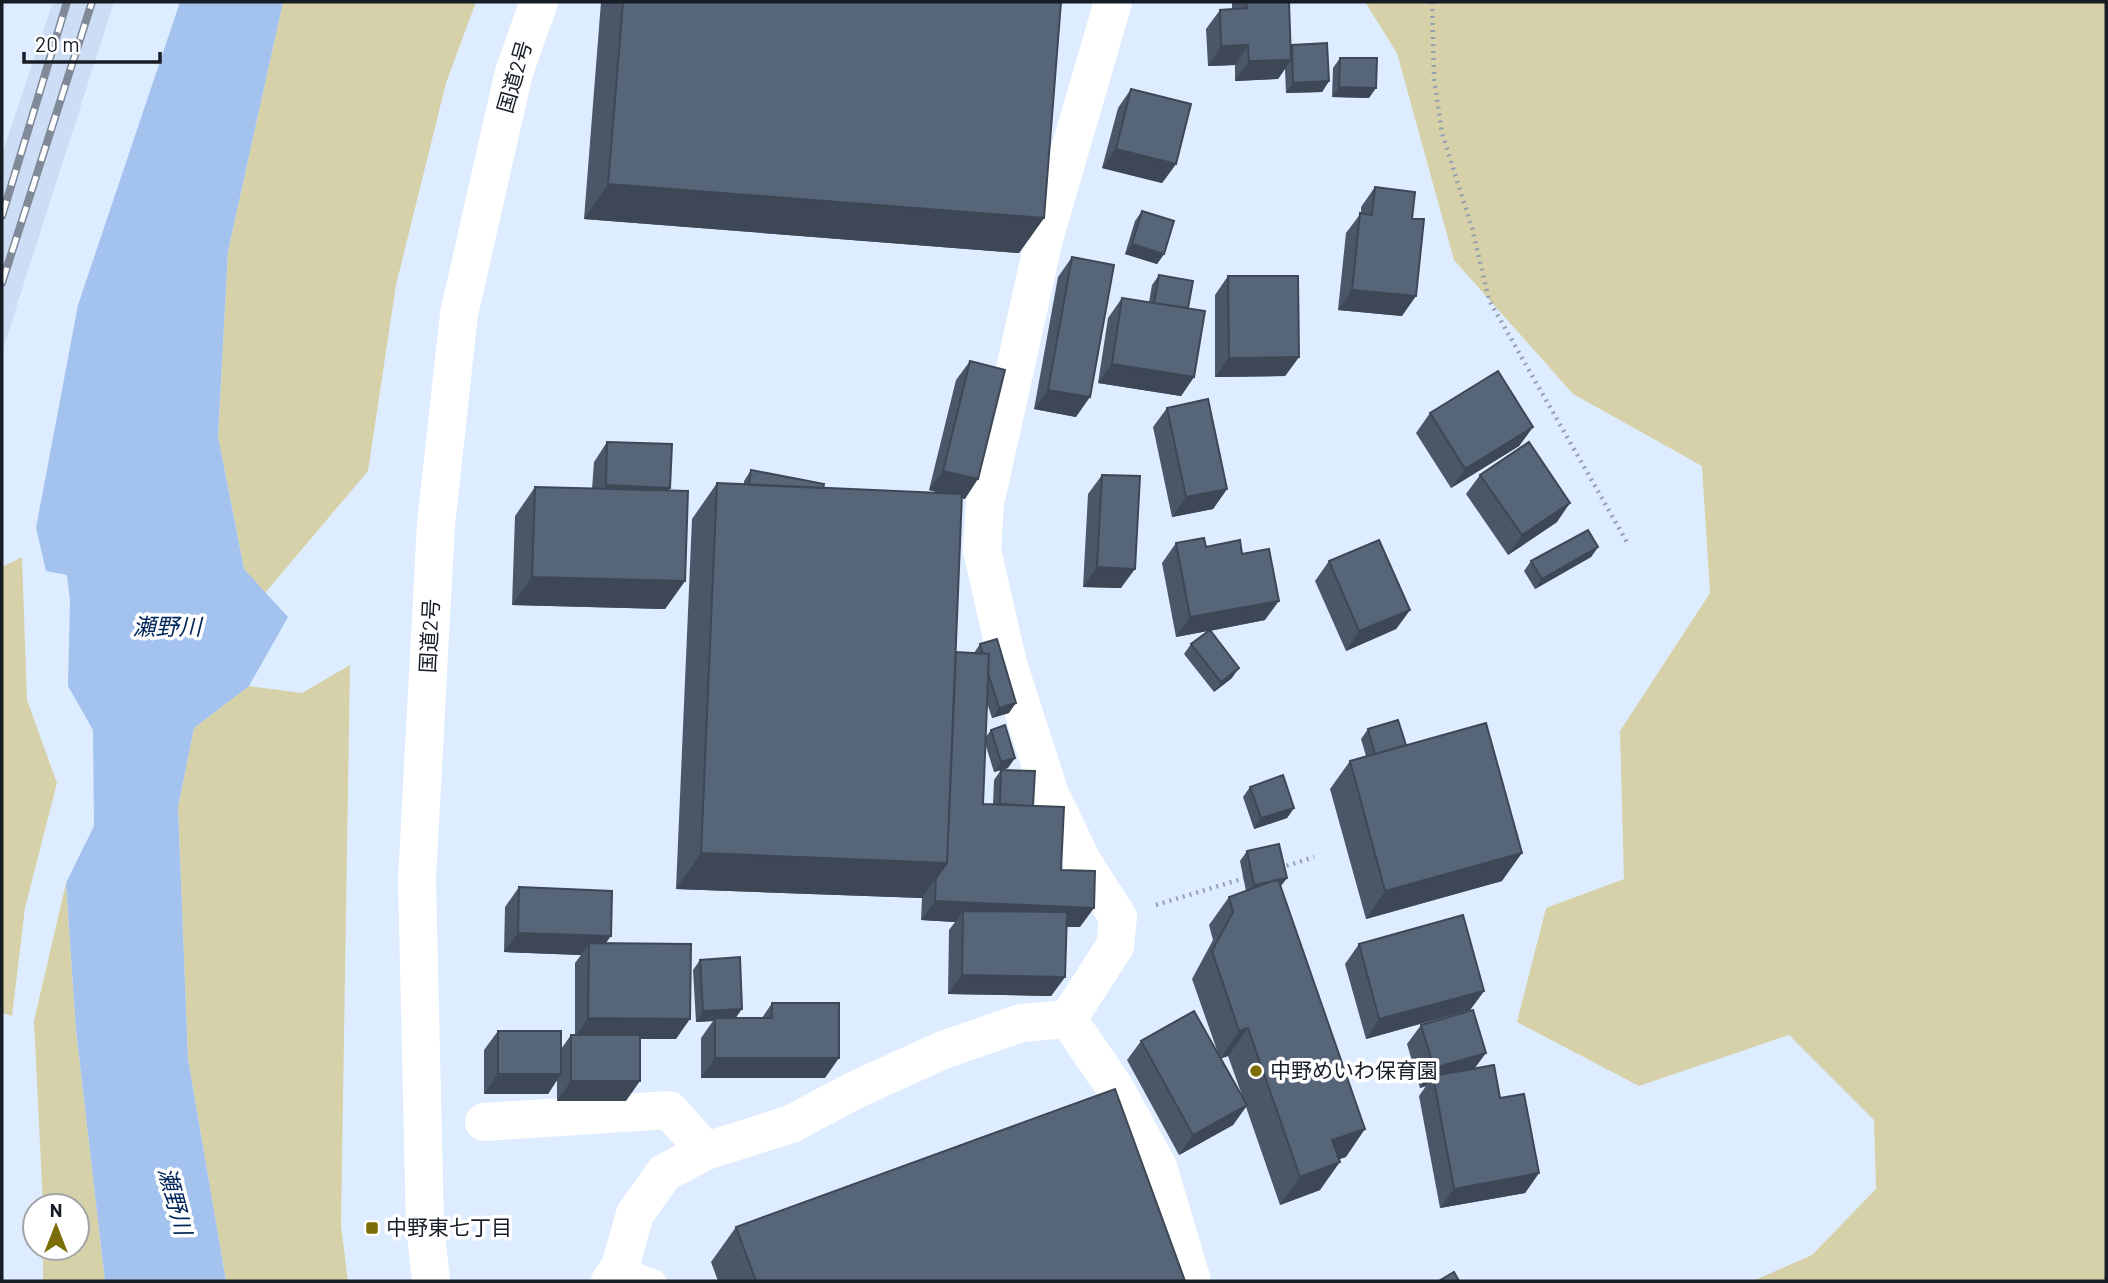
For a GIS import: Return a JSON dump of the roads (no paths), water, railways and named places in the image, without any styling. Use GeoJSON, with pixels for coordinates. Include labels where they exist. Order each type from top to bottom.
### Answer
{"type":"FeatureCollection","features":[{"type":"Feature","properties":{"kind":"main road","name":"国道2号"},"geometry":{"type":"LineString","coordinates":[[431,1281],[425,1226],[417,880],[436,524],[459,314],[514,72],[539,2]]}},
{"type":"Feature","properties":{"kind":"main road"},"geometry":{"type":"LineString","coordinates":[[1069,1018],[1115,946],[1118,917],[1082,861],[1050,794],[1008,664],[982,550],[985,503],[1044,239],[1113,2]]}},
{"type":"Feature","properties":{"kind":"main road"},"geometry":{"type":"LineString","coordinates":[[615,1274],[635,1214],[664,1173],[706,1152],[791,1124],[855,1090],[943,1050],[1021,1023],[1069,1018]]}},
{"type":"Feature","properties":{"kind":"main road"},"geometry":{"type":"LineString","coordinates":[[1069,1018],[1113,1085],[1158,1167],[1192,1281]]}},
{"type":"Feature","properties":{"kind":"main road"},"geometry":{"type":"LineString","coordinates":[[484,1122],[669,1110],[706,1152]]}},
{"type":"Feature","properties":{"kind":"lane"},"geometry":{"type":"LineString","coordinates":[[615,1274],[656,1281]]}},
{"type":"Feature","properties":{"kind":"water","name":"瀬野川"},"geometry":{"type":"Polygon","coordinates":[[[180,2],[283,2],[228,251],[218,436],[244,569],[288,617],[249,686],[194,728],[178,807],[188,1059],[226,1281],[105,1281],[76,1030],[66,883],[94,826],[93,730],[68,686],[70,601],[67,575],[46,571],[36,528],[78,305],[180,2]]]}},
{"type":"Feature","properties":{"kind":"railway"},"geometry":{"type":"LineString","coordinates":[[2,216],[67,2]]}},
{"type":"Feature","properties":{"kind":"railway"},"geometry":{"type":"LineString","coordinates":[[2,283],[92,2]]}},
{"type":"Feature","properties":{"kind":"place","name":"中野めいわ保育園"},"geometry":{"type":"Point","coordinates":[1256,1071]}},
{"type":"Feature","properties":{"kind":"place","name":"中野東七丁目"},"geometry":{"type":"Point","coordinates":[372,1228]}}]}
